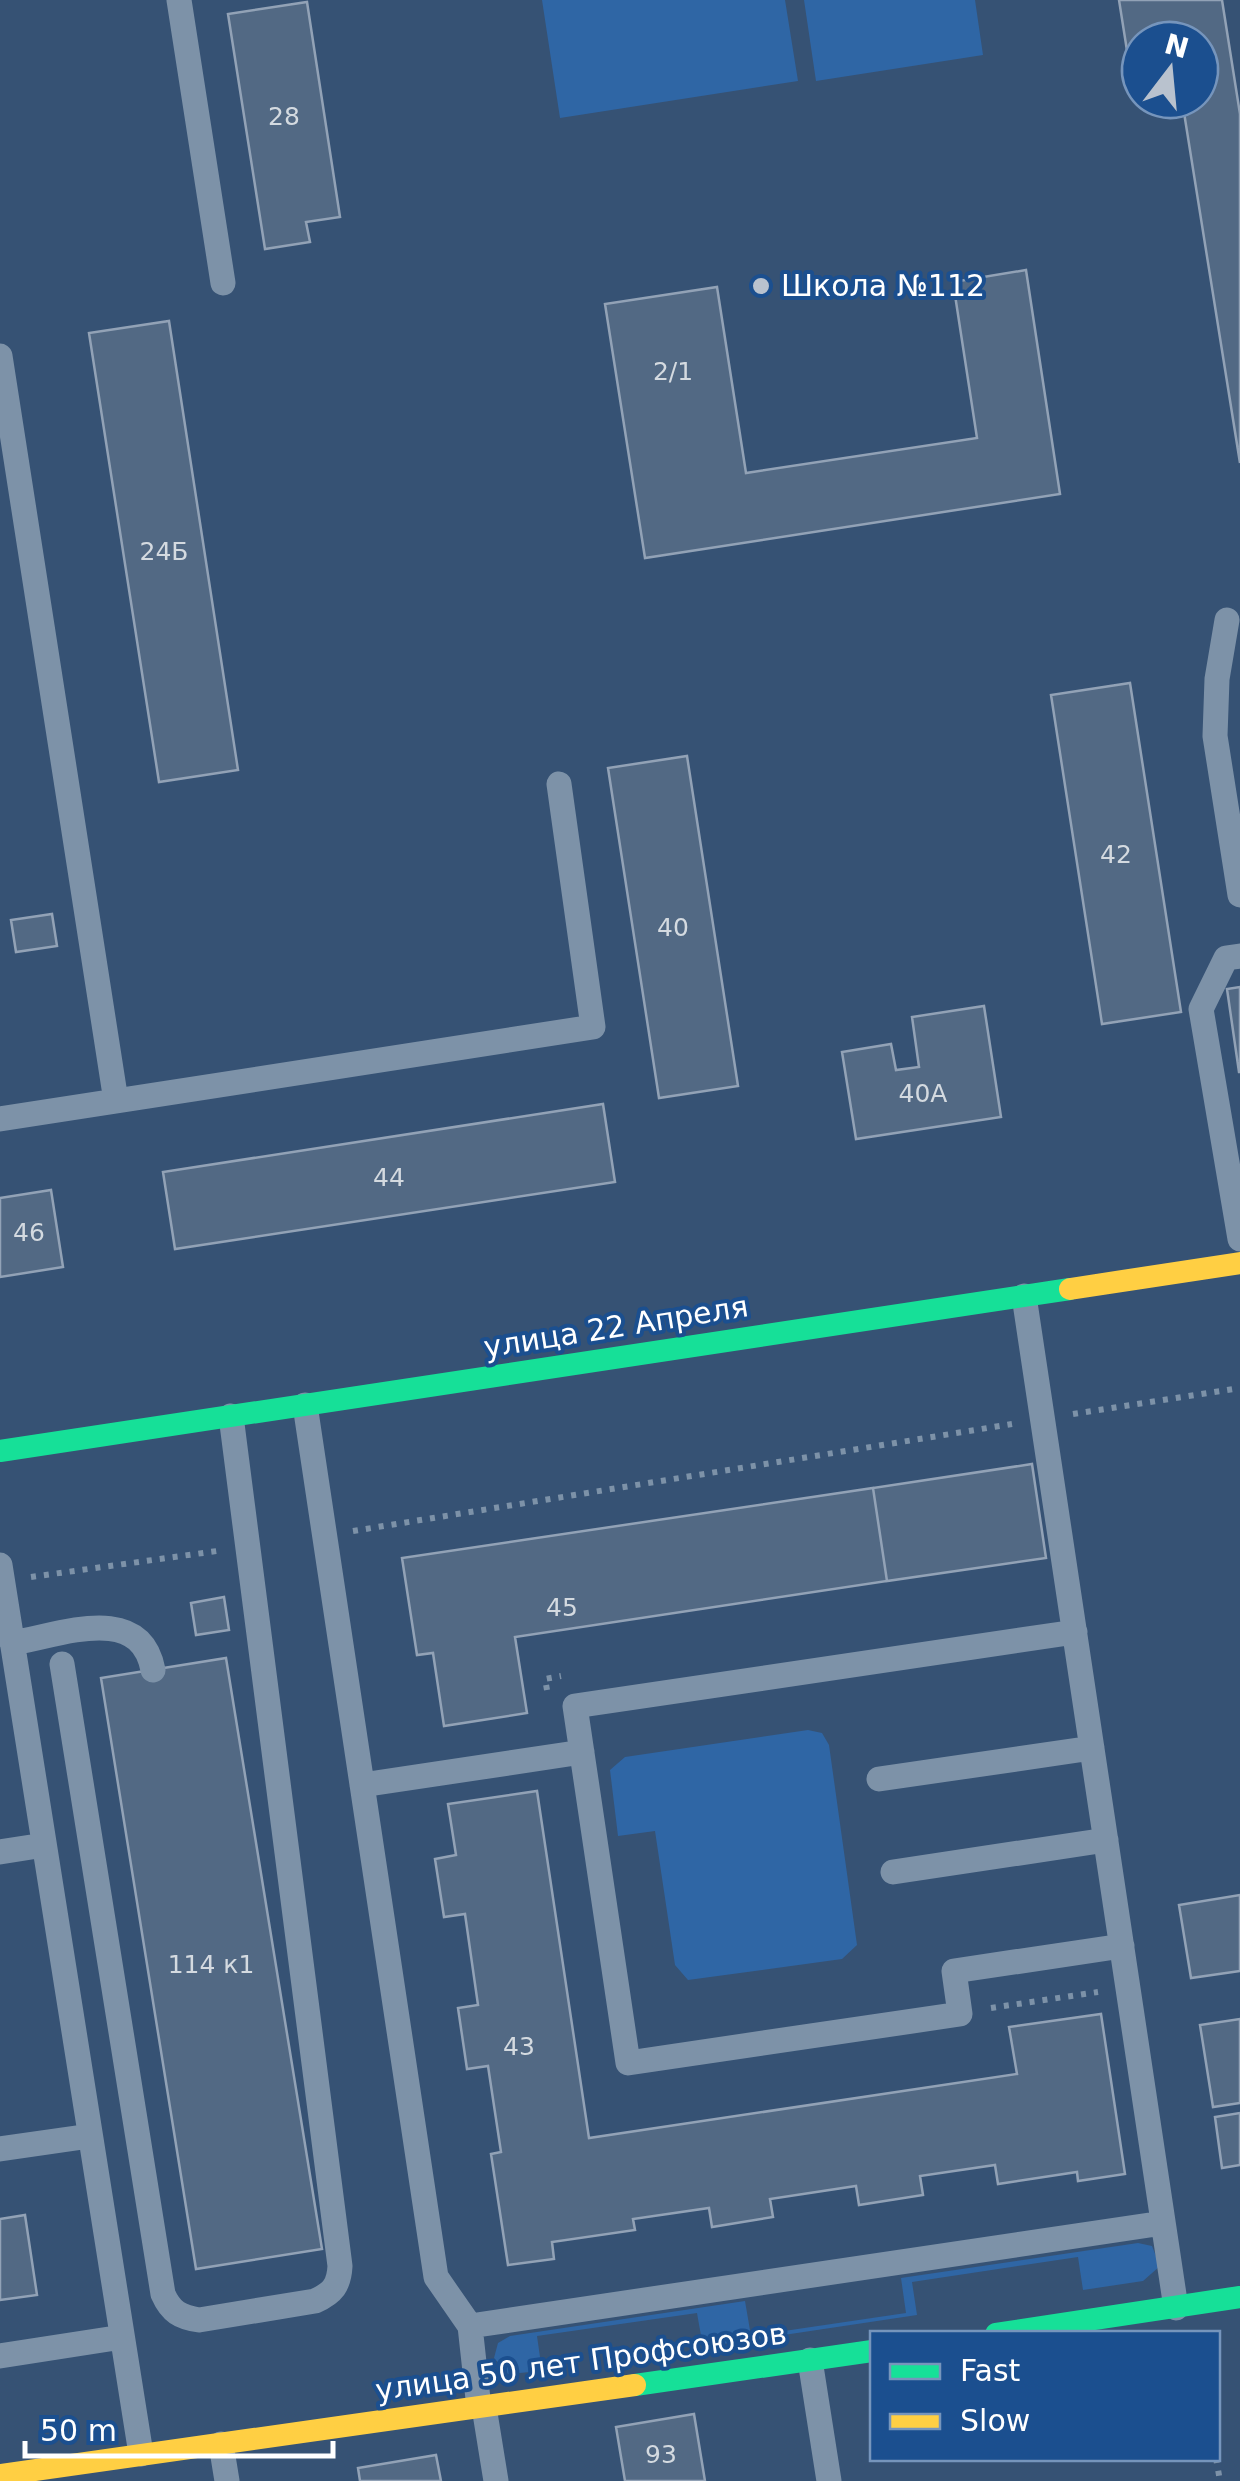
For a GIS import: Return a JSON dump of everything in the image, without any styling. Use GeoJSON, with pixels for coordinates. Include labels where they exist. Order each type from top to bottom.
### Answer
{"type":"FeatureCollection","features":[{"type":"Feature","properties":{"kind":"main road","name":"улица 22 Апреля"},"geometry":{"type":"LineString","coordinates":[[0,1451],[1240,1263]]}},
{"type":"Feature","properties":{"kind":"main road"},"geometry":{"type":"LineString","coordinates":[[1017,2331],[1240,2297]]}},
{"type":"Feature","properties":{"kind":"main road","name":"улица 50 лет Профсоюзов"},"geometry":{"type":"LineString","coordinates":[[0,2475],[870,2351]]}},
{"type":"Feature","properties":{"kind":"lane"},"geometry":{"type":"LineString","coordinates":[[180,0],[223,283]]}},
{"type":"Feature","properties":{"kind":"lane"},"geometry":{"type":"LineString","coordinates":[[0,356],[116,1101]]}},
{"type":"Feature","properties":{"kind":"lane"},"geometry":{"type":"LineString","coordinates":[[1227,620],[1217,679],[1215,736],[1240,895]]}},
{"type":"Feature","properties":{"kind":"lane"},"geometry":{"type":"LineString","coordinates":[[0,1119],[593,1027],[559,784]]}},
{"type":"Feature","properties":{"kind":"lane"},"geometry":{"type":"LineString","coordinates":[[1240,956],[1226,958],[1200,1009],[1240,1239]]}},
{"type":"Feature","properties":{"kind":"lane"},"geometry":{"type":"LineString","coordinates":[[1024,1296],[1176,2308]]}},
{"type":"Feature","properties":{"kind":"lane"},"geometry":{"type":"LineString","coordinates":[[305,1404],[436,2277],[470,2326],[496,2481]]}},
{"type":"Feature","properties":{"kind":"lane"},"geometry":{"type":"LineString","coordinates":[[62,1664],[163,2294],[170,2309],[183,2318],[199,2320],[315,2301],[330,2294],[339,2282],[340,2266],[231,1416]]}},
{"type":"Feature","properties":{"kind":"lane"},"geometry":{"type":"LineString","coordinates":[[1,1573],[9,1653],[44,1845],[141,2454]]}},
{"type":"Feature","properties":{"kind":"lane"},"geometry":{"type":"LineString","coordinates":[[9,1653],[117,1626],[140,1638],[153,1670]]}},
{"type":"Feature","properties":{"kind":"lane"},"geometry":{"type":"LineString","coordinates":[[1074,1632],[575,1706],[628,2063],[960,2014],[954,1970],[1122,1946]]}},
{"type":"Feature","properties":{"kind":"lane"},"geometry":{"type":"LineString","coordinates":[[879,1780],[1092,1748]]}},
{"type":"Feature","properties":{"kind":"lane"},"geometry":{"type":"LineString","coordinates":[[362,1784],[582,1752]]}},
{"type":"Feature","properties":{"kind":"lane"},"geometry":{"type":"LineString","coordinates":[[893,1872],[1106,1840]]}},
{"type":"Feature","properties":{"kind":"lane"},"geometry":{"type":"LineString","coordinates":[[0,1852],[44,1845]]}},
{"type":"Feature","properties":{"kind":"lane"},"geometry":{"type":"LineString","coordinates":[[0,2150],[90,2136]]}},
{"type":"Feature","properties":{"kind":"lane"},"geometry":{"type":"LineString","coordinates":[[470,2326],[1164,2222]]}},
{"type":"Feature","properties":{"kind":"lane"},"geometry":{"type":"LineString","coordinates":[[0,2356],[122,2337]]}},
{"type":"Feature","properties":{"kind":"lane"},"geometry":{"type":"LineString","coordinates":[[810,2360],[830,2481]]}},
{"type":"Feature","properties":{"kind":"lane"},"geometry":{"type":"LineString","coordinates":[[221,2444],[227,2481]]}},
{"type":"Feature","properties":{"kind":"path"},"geometry":{"type":"LineString","coordinates":[[324,1535],[1240,1388]]}},
{"type":"Feature","properties":{"kind":"path"},"geometry":{"type":"LineString","coordinates":[[1,1573],[249,1547]]}},
{"type":"Feature","properties":{"kind":"shaded area"},"geometry":{"type":"Polygon","coordinates":[[[542,0],[785,0],[798,81],[560,118],[542,0]]]}},
{"type":"Feature","properties":{"kind":"shaded area"},"geometry":{"type":"Polygon","coordinates":[[[804,0],[975,0],[983,55],[816,81],[804,0]]]}},
{"type":"Feature","properties":{"kind":"shaded area"},"geometry":{"type":"Polygon","coordinates":[[[808,1730],[822,1733],[829,1745],[857,1945],[842,1959],[688,1980],[675,1965],[655,1831],[618,1836],[610,1770],[625,1757],[808,1730]]]}},
{"type":"Feature","properties":{"kind":"shaded area"},"geometry":{"type":"Polygon","coordinates":[[[1138,2243],[1152,2246],[1160,2266],[1143,2281],[1083,2290],[1078,2257],[912,2282],[917,2315],[703,2347],[697,2313],[537,2336],[542,2371],[508,2374],[494,2358],[498,2343],[510,2336],[745,2301],[751,2336],[906,2313],[901,2278],[1138,2243]]]}},
{"type":"Feature","properties":{"kind":"building"},"geometry":{"type":"Polygon","coordinates":[[[1119,0],[1222,0],[1240,114],[1240,463],[1185,120],[1220,120],[1220,20],[1122,20],[1119,0]]]}},
{"type":"Feature","properties":{"kind":"building"},"geometry":{"type":"Polygon","coordinates":[[[307,2],[340,217],[306,222],[310,242],[265,249],[228,14],[307,2]]]}},
{"type":"Feature","properties":{"kind":"building"},"geometry":{"type":"Polygon","coordinates":[[[1026,270],[1060,494],[645,558],[605,304],[717,287],[746,473],[977,438],[953,282],[1026,270]]]}},
{"type":"Feature","properties":{"kind":"building"},"geometry":{"type":"Polygon","coordinates":[[[169,321],[238,770],[159,782],[89,333],[169,321]]]}},
{"type":"Feature","properties":{"kind":"building"},"geometry":{"type":"Polygon","coordinates":[[[1130,683],[1181,1012],[1102,1024],[1051,695],[1130,683]]]}},
{"type":"Feature","properties":{"kind":"building"},"geometry":{"type":"Polygon","coordinates":[[[687,756],[738,1086],[659,1098],[608,768],[687,756]]]}},
{"type":"Feature","properties":{"kind":"building"},"geometry":{"type":"Polygon","coordinates":[[[52,914],[57,946],[16,952],[11,920],[52,914]]]}},
{"type":"Feature","properties":{"kind":"building"},"geometry":{"type":"Polygon","coordinates":[[[1240,987],[1240,1072],[1239,1072],[1227,989],[1240,987]]]}},
{"type":"Feature","properties":{"kind":"building"},"geometry":{"type":"Polygon","coordinates":[[[984,1006],[1001,1117],[856,1139],[842,1052],[891,1044],[896,1070],[919,1067],[912,1017],[984,1006]]]}},
{"type":"Feature","properties":{"kind":"building"},"geometry":{"type":"Polygon","coordinates":[[[603,1104],[615,1182],[175,1249],[163,1172],[603,1104]]]}},
{"type":"Feature","properties":{"kind":"building"},"geometry":{"type":"Polygon","coordinates":[[[51,1190],[63,1267],[0,1277],[0,1198],[51,1190]]]}},
{"type":"Feature","properties":{"kind":"building"},"geometry":{"type":"Polygon","coordinates":[[[1032,1464],[1046,1558],[887,1581],[873,1488],[1032,1464]]]}},
{"type":"Feature","properties":{"kind":"building"},"geometry":{"type":"Polygon","coordinates":[[[873,1488],[887,1581],[515,1637],[527,1713],[444,1726],[433,1653],[417,1655],[402,1558],[873,1488]]]}},
{"type":"Feature","properties":{"kind":"building"},"geometry":{"type":"Polygon","coordinates":[[[224,1597],[229,1630],[196,1635],[191,1603],[224,1597]]]}},
{"type":"Feature","properties":{"kind":"building"},"geometry":{"type":"Polygon","coordinates":[[[226,1658],[322,2249],[196,2269],[101,1678],[226,1658]]]}},
{"type":"Feature","properties":{"kind":"building"},"geometry":{"type":"Polygon","coordinates":[[[537,1791],[589,2138],[1017,2074],[1009,2027],[1101,2014],[1125,2174],[1078,2181],[1077,2172],[998,2184],[995,2165],[920,2176],[923,2195],[859,2205],[856,2186],[770,2199],[773,2217],[712,2227],[709,2208],[633,2219],[635,2230],[552,2242],[554,2259],[508,2265],[491,2154],[501,2152],[488,2066],[467,2069],[458,2008],[478,2005],[465,1914],[444,1917],[435,1859],[456,1855],[448,1804],[537,1791]]]}},
{"type":"Feature","properties":{"kind":"building"},"geometry":{"type":"Polygon","coordinates":[[[1240,1895],[1240,1971],[1191,1978],[1179,1905],[1240,1895]]]}},
{"type":"Feature","properties":{"kind":"building"},"geometry":{"type":"Polygon","coordinates":[[[1240,2019],[1240,2103],[1213,2107],[1200,2025],[1240,2019]]]}},
{"type":"Feature","properties":{"kind":"building"},"geometry":{"type":"Polygon","coordinates":[[[1240,2113],[1240,2165],[1222,2168],[1215,2117],[1240,2113]]]}},
{"type":"Feature","properties":{"kind":"building"},"geometry":{"type":"Polygon","coordinates":[[[25,2215],[37,2295],[0,2300],[0,2219],[25,2215]]]}},
{"type":"Feature","properties":{"kind":"building"},"geometry":{"type":"Polygon","coordinates":[[[694,2414],[705,2481],[625,2481],[616,2427],[694,2414]]]}},
{"type":"Feature","properties":{"kind":"building"},"geometry":{"type":"Polygon","coordinates":[[[436,2455],[441,2481],[360,2481],[358,2468],[436,2455]]]}},
{"type":"Feature","properties":{"kind":"traffic: fast"},"geometry":{"type":"LineString","coordinates":[[0,1451],[1070,1289]]}},
{"type":"Feature","properties":{"kind":"traffic: fast"},"geometry":{"type":"LineString","coordinates":[[1016,2331],[1240,2297]]}},
{"type":"Feature","properties":{"kind":"traffic: fast"},"geometry":{"type":"LineString","coordinates":[[635,2385],[870,2351]]}},
{"type":"Feature","properties":{"kind":"traffic: slow"},"geometry":{"type":"LineString","coordinates":[[1070,1289],[1240,1263]]}},
{"type":"Feature","properties":{"kind":"traffic: slow"},"geometry":{"type":"LineString","coordinates":[[0,2475],[635,2385]]}},
{"type":"Feature","properties":{"kind":"place","name":"Школа №112"},"geometry":{"type":"Point","coordinates":[761,286]}}]}
